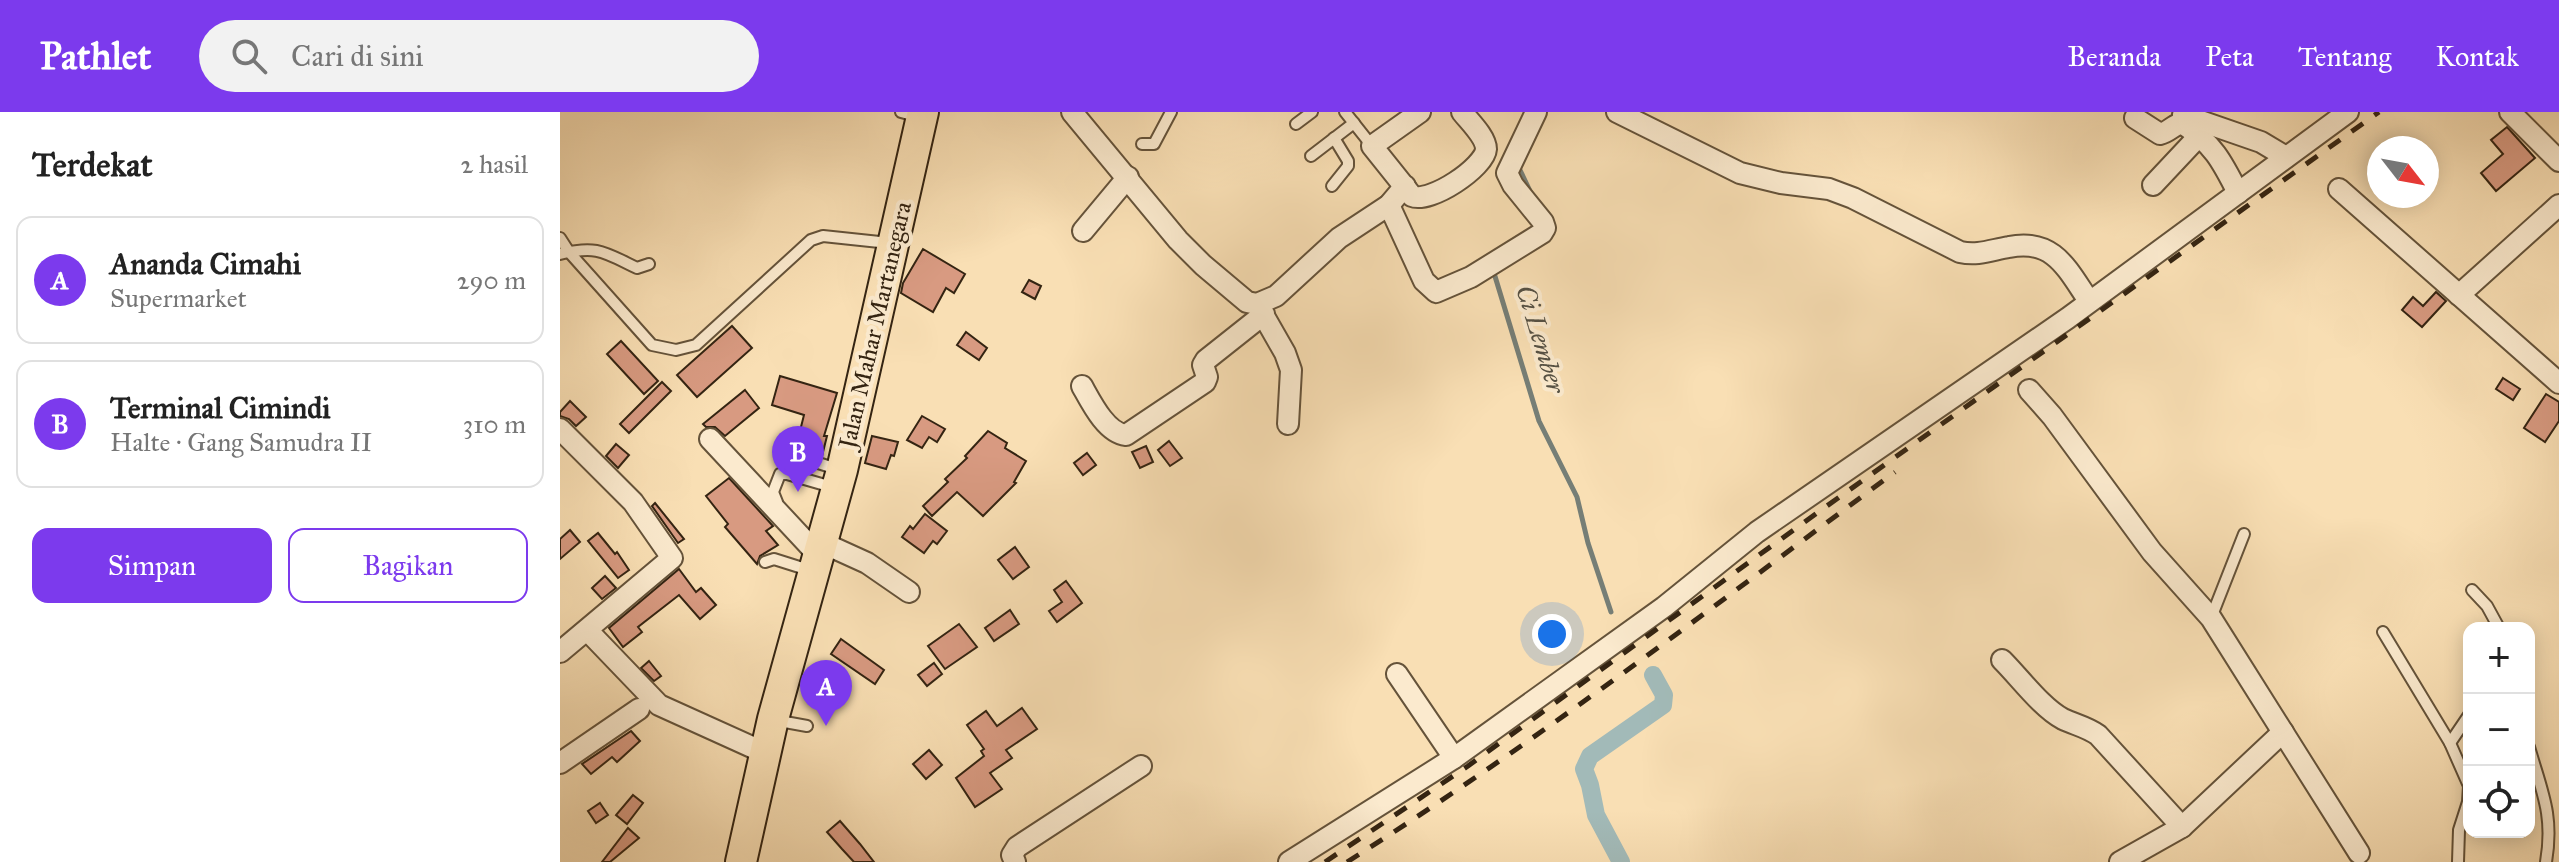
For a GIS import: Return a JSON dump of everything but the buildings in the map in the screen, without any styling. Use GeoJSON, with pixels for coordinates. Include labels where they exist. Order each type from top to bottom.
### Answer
{"type":"FeatureCollection","features":[{"type":"Feature","properties":{"kind":"main road","name":"Jalan Mahar Martanegara"},"geometry":{"type":"LineString","coordinates":[[741,862],[773,719],[839,479],[894,244],[915,114]]}},
{"type":"Feature","properties":{"kind":"street"},"geometry":{"type":"LineString","coordinates":[[1072,112],[1178,240],[1240,297],[1260,309],[1291,370],[1288,424]]}},
{"type":"Feature","properties":{"kind":"street"},"geometry":{"type":"LineString","coordinates":[[1420,112],[1372,146],[1412,196],[1419,199],[1434,196],[1470,172],[1484,155],[1484,142],[1462,112]]}},
{"type":"Feature","properties":{"kind":"street"},"geometry":{"type":"LineString","coordinates":[[1389,205],[1424,281],[1436,292],[1471,277],[1542,233],[1545,228],[1543,222],[1507,173],[1536,112]]}},
{"type":"Feature","properties":{"kind":"street"},"geometry":{"type":"LineString","coordinates":[[1617,112],[1740,173],[1781,183],[1829,189],[1960,252],[1977,255],[2023,245],[2040,247],[2060,258],[2089,301]]}},
{"type":"Feature","properties":{"kind":"street"},"geometry":{"type":"LineString","coordinates":[[2180,112],[2261,142],[2286,157]]}},
{"type":"Feature","properties":{"kind":"street"},"geometry":{"type":"LineString","coordinates":[[1289,862],[1454,758],[1664,607],[1757,532],[2089,301],[2348,112]]}},
{"type":"Feature","properties":{"kind":"street"},"geometry":{"type":"LineString","coordinates":[[2510,112],[2559,161]]}},
{"type":"Feature","properties":{"kind":"street"},"geometry":{"type":"LineString","coordinates":[[2135,118],[2160,134],[2182,123],[2221,158],[2238,193]]}},
{"type":"Feature","properties":{"kind":"street"},"geometry":{"type":"LineString","coordinates":[[2153,185],[2199,136]]}},
{"type":"Feature","properties":{"kind":"street"},"geometry":{"type":"LineString","coordinates":[[1083,231],[1128,177]]}},
{"type":"Feature","properties":{"kind":"street"},"geometry":{"type":"LineString","coordinates":[[1082,386],[1115,432],[1126,435],[1205,382],[1207,377],[1203,365],[1206,360],[1339,238],[1389,205],[1405,186]]}},
{"type":"Feature","properties":{"kind":"street"},"geometry":{"type":"LineString","coordinates":[[2339,189],[2559,383]]}},
{"type":"Feature","properties":{"kind":"street"},"geometry":{"type":"LineString","coordinates":[[2459,295],[2559,205]]}},
{"type":"Feature","properties":{"kind":"street"},"geometry":{"type":"LineString","coordinates":[[2029,390],[2052,416],[2152,552],[2211,618],[2359,853]]}},
{"type":"Feature","properties":{"kind":"street"},"geometry":{"type":"LineString","coordinates":[[560,429],[633,502],[672,558],[560,652]]}},
{"type":"Feature","properties":{"kind":"street"},"geometry":{"type":"LineString","coordinates":[[710,439],[819,557],[867,563],[909,592]]}},
{"type":"Feature","properties":{"kind":"street"},"geometry":{"type":"LineString","coordinates":[[588,631],[659,705],[765,753]]}},
{"type":"Feature","properties":{"kind":"street"},"geometry":{"type":"LineString","coordinates":[[2002,660],[2063,719],[2089,728],[2098,735],[2182,827]]}},
{"type":"Feature","properties":{"kind":"street"},"geometry":{"type":"LineString","coordinates":[[1397,674],[1454,758]]}},
{"type":"Feature","properties":{"kind":"street"},"geometry":{"type":"LineString","coordinates":[[560,763],[639,709]]}},
{"type":"Feature","properties":{"kind":"street"},"geometry":{"type":"LineString","coordinates":[[2120,862],[2182,827],[2283,732]]}},
{"type":"Feature","properties":{"kind":"street"},"geometry":{"type":"LineString","coordinates":[[1015,862],[1012,855],[1017,847],[1141,766]]}},
{"type":"Feature","properties":{"kind":"lane"},"geometry":{"type":"LineString","coordinates":[[1142,144],[1154,144],[1171,112]]}},
{"type":"Feature","properties":{"kind":"lane"},"geometry":{"type":"LineString","coordinates":[[1296,124],[1312,112]]}},
{"type":"Feature","properties":{"kind":"lane"},"geometry":{"type":"LineString","coordinates":[[1345,112],[1372,146]]}},
{"type":"Feature","properties":{"kind":"lane"},"geometry":{"type":"LineString","coordinates":[[1311,156],[1354,123]]}},
{"type":"Feature","properties":{"kind":"lane"},"geometry":{"type":"LineString","coordinates":[[1332,186],[1348,166],[1334,138]]}},
{"type":"Feature","properties":{"kind":"lane"},"geometry":{"type":"LineString","coordinates":[[560,238],[564,253],[652,345],[676,350],[696,345],[811,240],[823,236],[894,244]]}},
{"type":"Feature","properties":{"kind":"lane"},"geometry":{"type":"LineString","coordinates":[[564,253],[591,248],[637,268],[649,264]]}},
{"type":"Feature","properties":{"kind":"lane"},"geometry":{"type":"LineString","coordinates":[[812,461],[839,479]]}},
{"type":"Feature","properties":{"kind":"lane"},"geometry":{"type":"LineString","coordinates":[[819,557],[775,499],[775,485],[780,474],[839,479]]}},
{"type":"Feature","properties":{"kind":"lane"},"geometry":{"type":"LineString","coordinates":[[2211,618],[2244,534]]}},
{"type":"Feature","properties":{"kind":"lane"},"geometry":{"type":"LineString","coordinates":[[765,562],[819,557]]}},
{"type":"Feature","properties":{"kind":"lane"},"geometry":{"type":"LineString","coordinates":[[2472,590],[2487,606],[2496,622]]}},
{"type":"Feature","properties":{"kind":"lane"},"geometry":{"type":"LineString","coordinates":[[2383,632],[2450,743],[2469,786],[2468,802],[2459,830],[2458,862]]}},
{"type":"Feature","properties":{"kind":"lane"},"geometry":{"type":"LineString","coordinates":[[773,719],[807,726]]}},
{"type":"Feature","properties":{"kind":"lane"},"geometry":{"type":"LineString","coordinates":[[2450,743],[2463,724]]}},
{"type":"Feature","properties":{"kind":"lane"},"geometry":{"type":"LineString","coordinates":[[2535,766],[2549,814],[2550,839],[2546,862]]}},
{"type":"Feature","properties":{"kind":"waterway","name":"Ci Lember"},"geometry":{"type":"LineString","coordinates":[[1519,168],[1530,191]]}},
{"type":"Feature","properties":{"kind":"waterway","name":"Ci Lember"},"geometry":{"type":"LineString","coordinates":[[1496,270],[1494,273],[1539,421],[1577,497],[1588,543],[1611,612]]}},
{"type":"Feature","properties":{"kind":"waterway","name":"Ci Lember"},"geometry":{"type":"LineString","coordinates":[[1621,862],[1596,815],[1584,769],[1590,756],[1663,705],[1664,695],[1653,675]]}},
{"type":"Feature","properties":{"kind":"railway"},"geometry":{"type":"LineString","coordinates":[[1325,862],[1468,766],[2379,112]]}},
{"type":"Feature","properties":{"kind":"railway"},"geometry":{"type":"LineString","coordinates":[[1347,862],[1556,721],[1895,472]]}},
{"type":"Feature","properties":{"kind":"place","name":"Terminal Cimindi"},"geometry":{"type":"Point","coordinates":[798,492]}},
{"type":"Feature","properties":{"kind":"place","name":"Ananda Cimahi"},"geometry":{"type":"Point","coordinates":[826,726]}}]}
